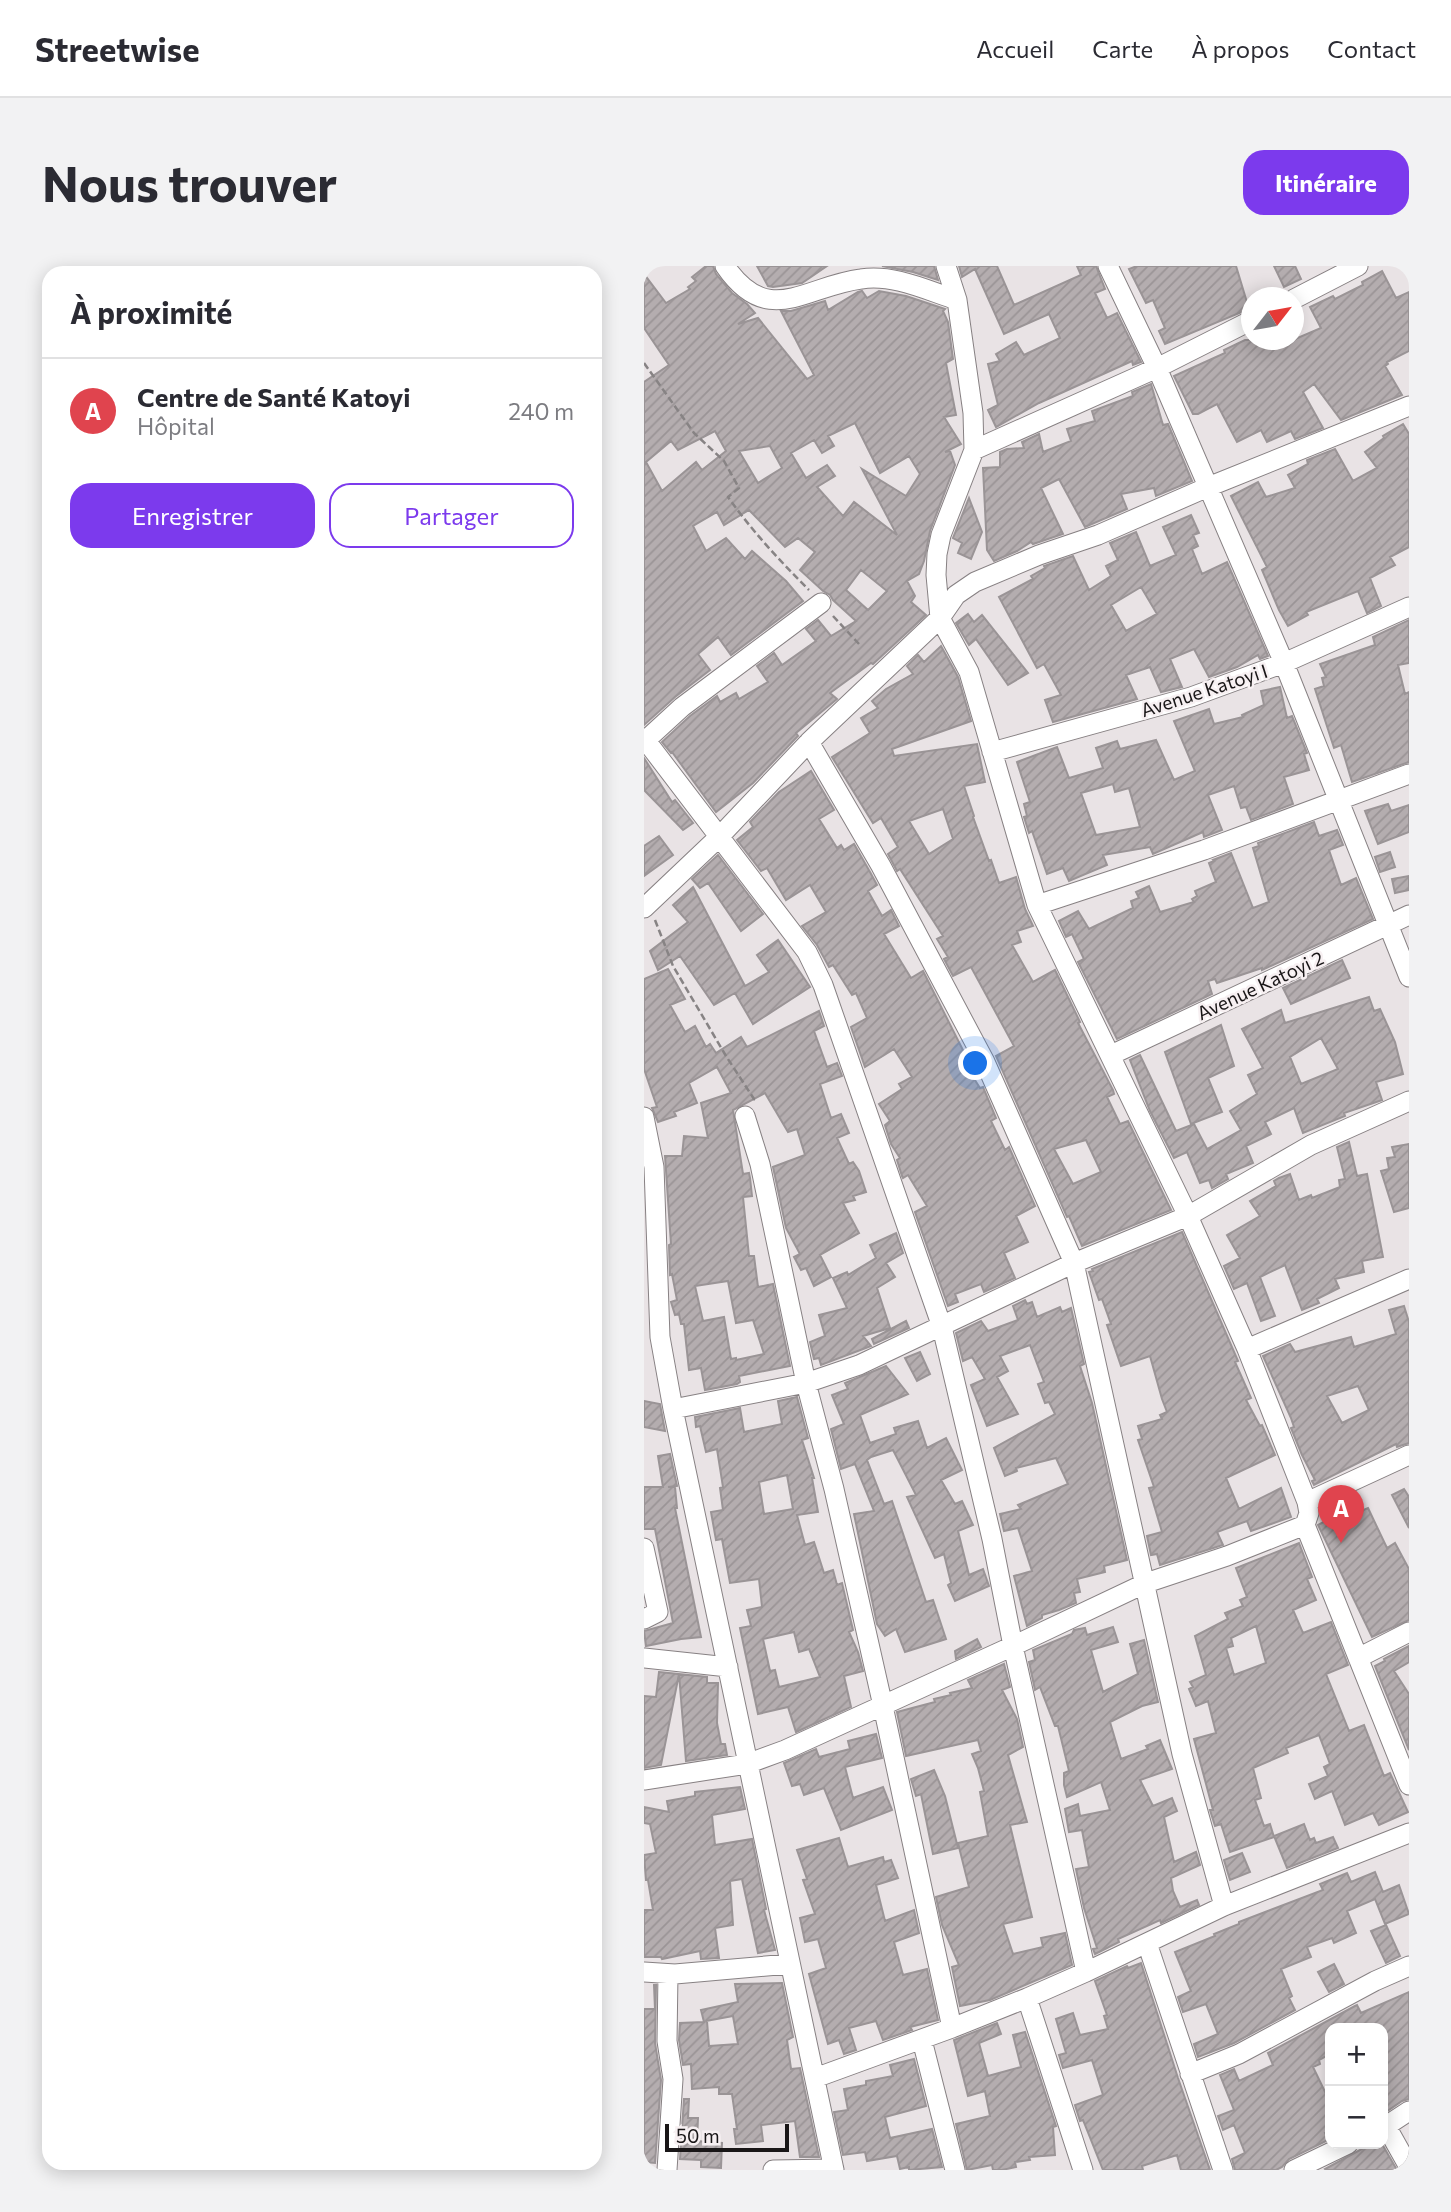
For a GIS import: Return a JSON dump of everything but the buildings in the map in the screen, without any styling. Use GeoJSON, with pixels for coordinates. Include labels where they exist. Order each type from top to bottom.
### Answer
{"type":"FeatureCollection","features":[{"type":"Feature","properties":{"kind":"street"},"geometry":{"type":"LineString","coordinates":[[725,266],[736,282],[747,291],[780,302],[861,279],[884,278],[909,283],[957,300]]}},
{"type":"Feature","properties":{"kind":"street"},"geometry":{"type":"LineString","coordinates":[[946,266],[957,300],[973,413],[974,450],[941,535],[937,554],[940,618],[970,672],[1037,905],[1188,1216],[1247,1349],[1307,1502],[1309,1513],[1305,1525],[1409,1785]]}},
{"type":"Feature","properties":{"kind":"street"},"geometry":{"type":"LineString","coordinates":[[1108,266],[1157,368],[1284,663],[1409,977]]}},
{"type":"Feature","properties":{"kind":"street"},"geometry":{"type":"LineString","coordinates":[[1304,293],[1358,266]]}},
{"type":"Feature","properties":{"kind":"street"},"geometry":{"type":"LineString","coordinates":[[974,450],[1157,368],[1241,325]]}},
{"type":"Feature","properties":{"kind":"street"},"geometry":{"type":"LineString","coordinates":[[646,906],[719,837],[809,742],[940,618],[956,595],[975,582],[1038,555],[1098,535],[1208,487],[1409,407]]}},
{"type":"Feature","properties":{"kind":"street"},"geometry":{"type":"LineString","coordinates":[[821,603],[682,707],[645,739],[807,952],[823,985],[942,1327],[992,1539],[1013,1646],[1086,1972]]}},
{"type":"Feature","properties":{"kind":"street","name":"Avenue Katoyi I"},"geometry":{"type":"LineString","coordinates":[[992,752],[1191,698],[1284,663],[1409,607]]}},
{"type":"Feature","properties":{"kind":"street"},"geometry":{"type":"LineString","coordinates":[[809,742],[881,866],[985,1062],[1074,1263],[1182,1754],[1224,1906]]}},
{"type":"Feature","properties":{"kind":"street"},"geometry":{"type":"LineString","coordinates":[[1037,905],[1204,850],[1409,774]]}},
{"type":"Feature","properties":{"kind":"street","name":"Avenue Katoyi 2"},"geometry":{"type":"LineString","coordinates":[[1111,1055],[1409,915]]}},
{"type":"Feature","properties":{"kind":"street"},"geometry":{"type":"LineString","coordinates":[[673,1409],[806,1383],[859,1365],[1074,1263],[1188,1216],[1311,1145],[1409,1101]]}},
{"type":"Feature","properties":{"kind":"street"},"geometry":{"type":"LineString","coordinates":[[745,1116],[760,1164],[806,1383],[834,1489],[952,2028]]}},
{"type":"Feature","properties":{"kind":"street"},"geometry":{"type":"LineString","coordinates":[[644,1118],[654,1165],[660,1336],[673,1409],[834,2169],[773,2170]]}},
{"type":"Feature","properties":{"kind":"street"},"geometry":{"type":"LineString","coordinates":[[1247,1349],[1409,1279]]}},
{"type":"Feature","properties":{"kind":"street"},"geometry":{"type":"LineString","coordinates":[[1307,1502],[1409,1455]]}},
{"type":"Feature","properties":{"kind":"street"},"geometry":{"type":"LineString","coordinates":[[644,1780],[747,1764],[793,1747],[1146,1583],[1227,1556],[1305,1525]]}},
{"type":"Feature","properties":{"kind":"street"},"geometry":{"type":"LineString","coordinates":[[644,1548],[658,1612],[644,1619]]}},
{"type":"Feature","properties":{"kind":"street"},"geometry":{"type":"LineString","coordinates":[[1358,1658],[1409,1632]]}},
{"type":"Feature","properties":{"kind":"street"},"geometry":{"type":"LineString","coordinates":[[644,1658],[728,1667]]}},
{"type":"Feature","properties":{"kind":"street"},"geometry":{"type":"LineString","coordinates":[[815,2078],[922,2040],[1027,1998],[1224,1906],[1409,1833]]}},
{"type":"Feature","properties":{"kind":"street"},"geometry":{"type":"LineString","coordinates":[[1147,1943],[1223,2170]]}},
{"type":"Feature","properties":{"kind":"street"},"geometry":{"type":"LineString","coordinates":[[644,1972],[668,1974],[789,1965]]}},
{"type":"Feature","properties":{"kind":"street"},"geometry":{"type":"LineString","coordinates":[[1190,2074],[1239,2054],[1375,1981],[1409,1966]]}},
{"type":"Feature","properties":{"kind":"street"},"geometry":{"type":"LineString","coordinates":[[667,2170],[673,2079],[667,2041],[668,1974]]}},
{"type":"Feature","properties":{"kind":"street"},"geometry":{"type":"LineString","coordinates":[[1027,1998],[1083,2170]]}},
{"type":"Feature","properties":{"kind":"street"},"geometry":{"type":"LineString","coordinates":[[922,2040],[955,2170]]}},
{"type":"Feature","properties":{"kind":"street"},"geometry":{"type":"LineString","coordinates":[[1388,2124],[1409,2111]]}},
{"type":"Feature","properties":{"kind":"street"},"geometry":{"type":"LineString","coordinates":[[1388,2133],[1409,2167]]}},
{"type":"Feature","properties":{"kind":"street"},"geometry":{"type":"LineString","coordinates":[[1294,2170],[1338,2149]]}},
{"type":"Feature","properties":{"kind":"path"},"geometry":{"type":"LineString","coordinates":[[644,363],[694,433],[724,461],[739,488],[728,497],[744,519],[774,555],[859,644]]}},
{"type":"Feature","properties":{"kind":"path"},"geometry":{"type":"LineString","coordinates":[[646,906],[673,966],[754,1099],[745,1116]]}},
{"type":"Feature","properties":{"kind":"place","name":"Centre de Santé Katoyi"},"geometry":{"type":"Point","coordinates":[1341,1543]}}]}
